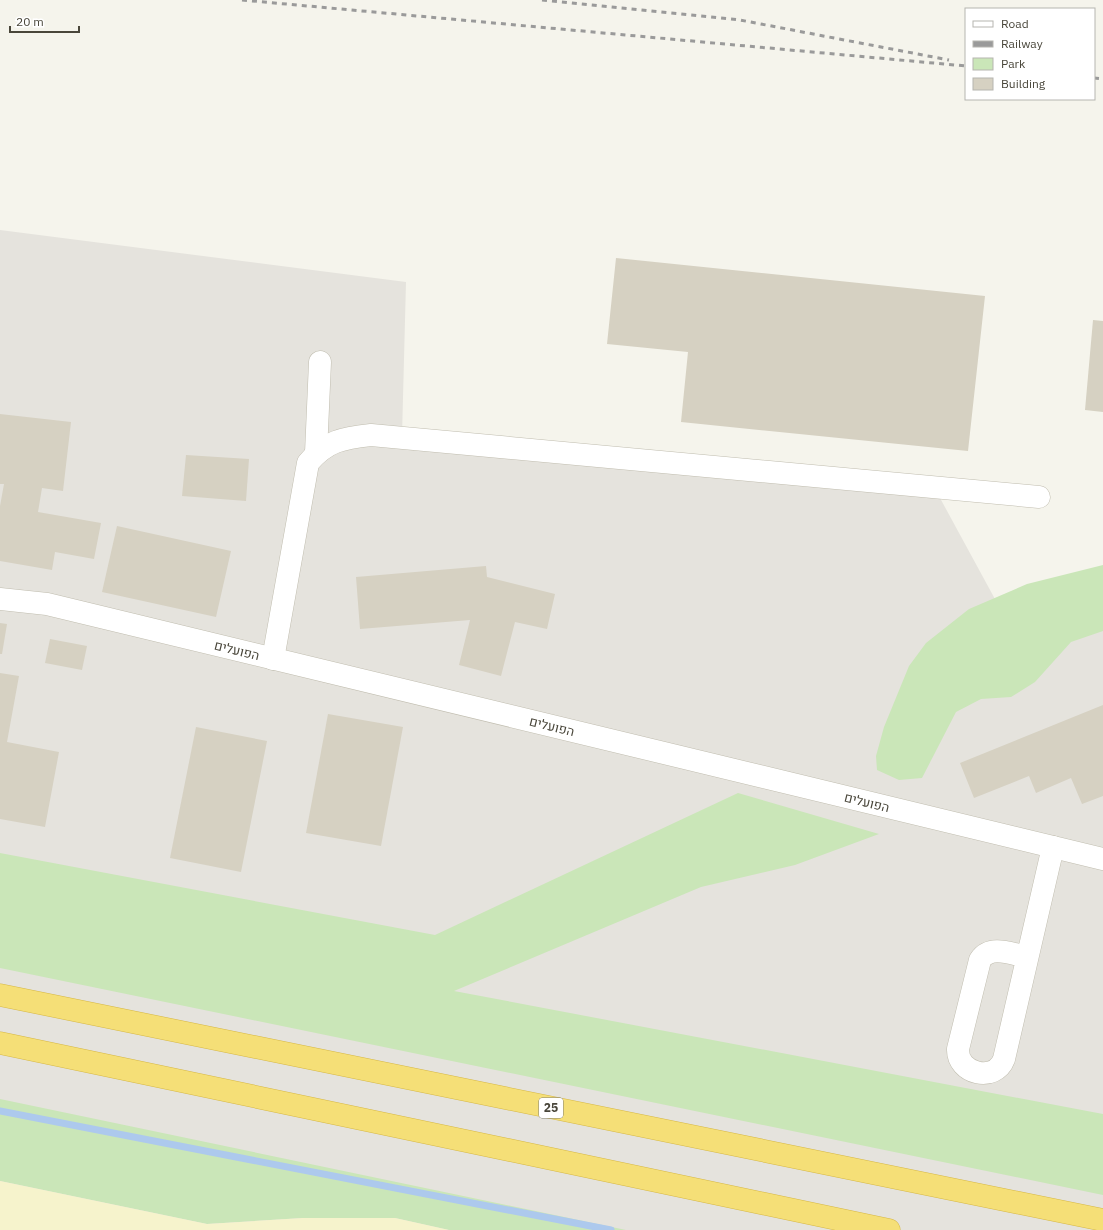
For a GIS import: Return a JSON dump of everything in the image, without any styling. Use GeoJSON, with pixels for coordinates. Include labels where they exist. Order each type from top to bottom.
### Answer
{"type":"FeatureCollection","features":[{"type":"Feature","properties":{"kind":"highway","name":"25"},"geometry":{"type":"LineString","coordinates":[[0,996],[1103,1220]]}},
{"type":"Feature","properties":{"kind":"highway"},"geometry":{"type":"LineString","coordinates":[[0,1043],[889,1230]]}},
{"type":"Feature","properties":{"kind":"street"},"geometry":{"type":"LineString","coordinates":[[316,453],[320,362]]}},
{"type":"Feature","properties":{"kind":"street"},"geometry":{"type":"LineString","coordinates":[[273,659],[308,463],[316,453],[330,443],[371,435],[1040,497]]}},
{"type":"Feature","properties":{"kind":"street","name":"הפועלים"},"geometry":{"type":"LineString","coordinates":[[0,599],[48,604],[1103,859]]}},
{"type":"Feature","properties":{"kind":"street"},"geometry":{"type":"LineString","coordinates":[[1027,957],[995,950],[986,953],[981,957],[958,1046],[958,1056],[961,1064],[968,1069],[987,1073],[995,1071],[1002,1064],[1053,847]]}},
{"type":"Feature","properties":{"kind":"shaded area"},"geometry":{"type":"Polygon","coordinates":[[[0,230],[406,282],[402,436],[940,498],[1008,623],[1103,605],[1103,1230],[0,1230],[0,230]]]}},
{"type":"Feature","properties":{"kind":"green space"},"geometry":{"type":"Polygon","coordinates":[[[1103,565],[1103,631],[1071,642],[1035,682],[1011,697],[981,699],[956,712],[922,778],[899,780],[877,770],[876,756],[884,727],[909,666],[926,643],[969,609],[1027,584],[1103,565]]]}},
{"type":"Feature","properties":{"kind":"green space"},"geometry":{"type":"Polygon","coordinates":[[[738,793],[879,834],[795,865],[701,887],[454,991],[1103,1114],[1103,1195],[0,968],[0,853],[435,935],[738,793]]]}},
{"type":"Feature","properties":{"kind":"green space"},"geometry":{"type":"Polygon","coordinates":[[[0,1099],[626,1230],[449,1230],[395,1218],[303,1218],[207,1224],[0,1181],[0,1099]]]}},
{"type":"Feature","properties":{"kind":"sand"},"geometry":{"type":"Polygon","coordinates":[[[0,1181],[207,1224],[303,1218],[395,1218],[449,1230],[0,1230],[0,1181]]]}},
{"type":"Feature","properties":{"kind":"building"},"geometry":{"type":"Polygon","coordinates":[[[616,258],[985,296],[968,451],[681,422],[688,352],[607,344],[616,258]]]}},
{"type":"Feature","properties":{"kind":"building"},"geometry":{"type":"Polygon","coordinates":[[[1093,320],[1103,321],[1103,412],[1085,410],[1093,320]]]}},
{"type":"Feature","properties":{"kind":"building"},"geometry":{"type":"Polygon","coordinates":[[[0,414],[71,422],[63,491],[42,488],[38,512],[101,523],[94,559],[55,552],[52,570],[0,561],[0,506],[4,484],[0,484],[0,414]]]}},
{"type":"Feature","properties":{"kind":"building"},"geometry":{"type":"Polygon","coordinates":[[[186,455],[249,459],[246,501],[182,496],[186,455]]]}},
{"type":"Feature","properties":{"kind":"building"},"geometry":{"type":"Polygon","coordinates":[[[117,526],[231,551],[216,617],[102,592],[117,526]]]}},
{"type":"Feature","properties":{"kind":"building"},"geometry":{"type":"Polygon","coordinates":[[[486,566],[487,577],[555,594],[547,629],[515,622],[501,676],[459,665],[470,620],[360,629],[356,577],[486,566]]]}},
{"type":"Feature","properties":{"kind":"building"},"geometry":{"type":"Polygon","coordinates":[[[0,623],[7,624],[2,654],[0,654],[0,623]]]}},
{"type":"Feature","properties":{"kind":"building"},"geometry":{"type":"Polygon","coordinates":[[[50,639],[87,646],[82,670],[45,663],[50,639]]]}},
{"type":"Feature","properties":{"kind":"building"},"geometry":{"type":"Polygon","coordinates":[[[0,673],[19,676],[7,742],[59,752],[45,827],[0,819],[0,673]]]}},
{"type":"Feature","properties":{"kind":"building"},"geometry":{"type":"Polygon","coordinates":[[[1103,705],[1103,796],[1082,804],[1071,778],[1036,793],[1029,776],[974,798],[960,763],[1103,705]]]}},
{"type":"Feature","properties":{"kind":"building"},"geometry":{"type":"Polygon","coordinates":[[[328,714],[403,727],[381,846],[306,833],[328,714]]]}},
{"type":"Feature","properties":{"kind":"building"},"geometry":{"type":"Polygon","coordinates":[[[196,727],[267,741],[241,872],[170,858],[196,727]]]}},
{"type":"Feature","properties":{"kind":"waterway"},"geometry":{"type":"LineString","coordinates":[[0,1111],[611,1230]]}},
{"type":"Feature","properties":{"kind":"railway"},"geometry":{"type":"LineString","coordinates":[[242,0],[965,66]]}},
{"type":"Feature","properties":{"kind":"railway"},"geometry":{"type":"LineString","coordinates":[[542,0],[740,20],[949,60]]}},
{"type":"Feature","properties":{"kind":"railway"},"geometry":{"type":"LineString","coordinates":[[1095,78],[1103,79]]}}]}
